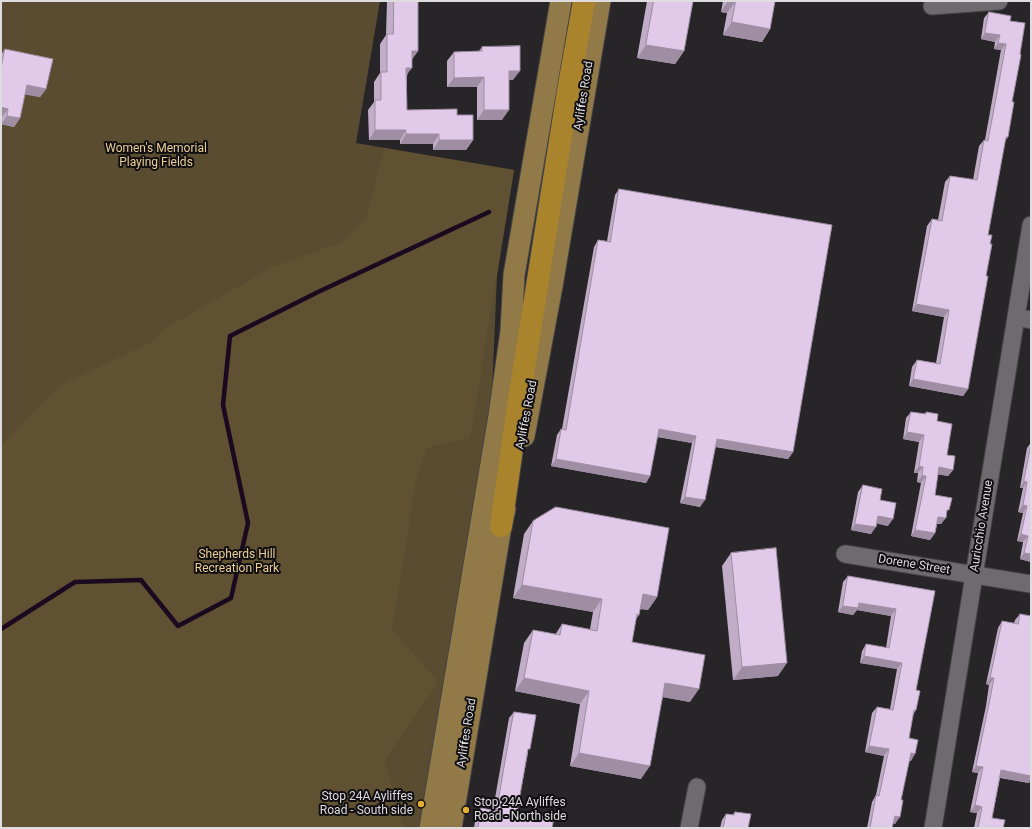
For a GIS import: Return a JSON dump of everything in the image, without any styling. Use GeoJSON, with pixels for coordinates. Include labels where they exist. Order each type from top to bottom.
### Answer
{"type":"FeatureCollection","features":[{"type":"Feature","properties":{"kind":"highway"},"geometry":{"type":"LineString","coordinates":[[501,526],[518,406],[568,91],[584,1]]}},
{"type":"Feature","properties":{"kind":"main road","name":"Ayliffes Road"},"geometry":{"type":"LineString","coordinates":[[430,828],[497,431],[511,331],[515,270],[561,1]]}},
{"type":"Feature","properties":{"kind":"main road","name":"Ayliffes Road"},"geometry":{"type":"LineString","coordinates":[[451,828],[501,526],[520,453],[552,286],[600,1]]}},
{"type":"Feature","properties":{"kind":"street"},"geometry":{"type":"LineString","coordinates":[[932,6],[999,1]]}},
{"type":"Feature","properties":{"kind":"street","name":"Auricchio Avenue"},"geometry":{"type":"LineString","coordinates":[[933,828],[974,575],[1023,319],[1031,225]]}},
{"type":"Feature","properties":{"kind":"street","name":"Dorene Street"},"geometry":{"type":"LineString","coordinates":[[845,554],[1031,584]]}},
{"type":"Feature","properties":{"kind":"street"},"geometry":{"type":"LineString","coordinates":[[688,828],[697,787]]}},
{"type":"Feature","properties":{"kind":"green space","name":"Shepherds Hill Recreation Park"},"geometry":{"type":"Polygon","coordinates":[[[1,1],[380,1],[356,143],[514,170],[497,276],[488,484],[430,828],[1,828],[1,1]]]}},
{"type":"Feature","properties":{"kind":"green space","name":"Shepherds Hill Recreation Park"},"geometry":{"type":"Polygon","coordinates":[[[384,148],[514,170],[470,438],[428,447],[416,480],[392,629],[438,682],[385,760],[404,828],[1,828],[1,446],[59,386],[155,340],[161,331],[272,267],[342,242],[366,220],[384,148]]]}},
{"type":"Feature","properties":{"kind":"building"},"geometry":{"type":"Polygon","coordinates":[[[394,1],[418,1],[418,51],[412,51],[412,68],[406,68],[407,110],[457,109],[457,115],[473,115],[473,140],[439,140],[439,134],[406,134],[406,130],[375,130],[375,100],[381,100],[381,72],[387,72],[387,34],[393,34],[394,1]]]}},
{"type":"Feature","properties":{"kind":"building"},"geometry":{"type":"Polygon","coordinates":[[[654,1],[693,1],[684,51],[646,45],[654,1]]]}},
{"type":"Feature","properties":{"kind":"building"},"geometry":{"type":"Polygon","coordinates":[[[736,1],[775,1],[770,29],[732,22],[736,1]]]}},
{"type":"Feature","properties":{"kind":"building"},"geometry":{"type":"Polygon","coordinates":[[[989,12],[1011,16],[1010,21],[1025,23],[1021,55],[1012,102],[1014,102],[1008,137],[1006,137],[988,235],[992,235],[990,244],[992,244],[986,276],[988,276],[968,389],[913,379],[917,360],[940,364],[949,310],[916,304],[932,219],[942,221],[950,176],[977,180],[984,140],[988,141],[1006,44],[998,43],[1000,35],[985,33],[989,12]]]}},
{"type":"Feature","properties":{"kind":"building"},"geometry":{"type":"Polygon","coordinates":[[[520,46],[520,71],[509,71],[509,110],[484,110],[484,77],[454,78],[454,52],[482,51],[482,47],[520,46]]]}},
{"type":"Feature","properties":{"kind":"building"},"geometry":{"type":"Polygon","coordinates":[[[5,49],[53,59],[46,89],[27,85],[20,118],[7,116],[8,109],[1,107],[1,69],[5,49]]]}},
{"type":"Feature","properties":{"kind":"building"},"geometry":{"type":"Polygon","coordinates":[[[619,189],[832,225],[793,452],[717,439],[705,500],[685,497],[696,436],[659,429],[650,476],[556,459],[561,429],[566,430],[598,240],[610,242],[619,189]]]}},
{"type":"Feature","properties":{"kind":"building"},"geometry":{"type":"Polygon","coordinates":[[[911,412],[938,414],[937,421],[952,424],[947,455],[955,456],[953,470],[939,467],[935,495],[952,498],[949,510],[947,510],[946,518],[938,517],[935,533],[915,530],[926,476],[922,476],[923,467],[919,466],[924,435],[907,432],[911,412]]]}},
{"type":"Feature","properties":{"kind":"building"},"geometry":{"type":"Polygon","coordinates":[[[1031,444],[1031,554],[1024,553],[1028,536],[1021,534],[1027,506],[1023,505],[1027,482],[1024,481],[1031,444]]]}},
{"type":"Feature","properties":{"kind":"building"},"geometry":{"type":"Polygon","coordinates":[[[863,485],[882,489],[880,500],[896,503],[893,519],[878,516],[876,527],[855,524],[863,485]]]}},
{"type":"Feature","properties":{"kind":"building"},"geometry":{"type":"Polygon","coordinates":[[[556,507],[669,528],[657,597],[643,594],[639,615],[637,614],[632,642],[705,655],[699,689],[665,683],[650,766],[579,753],[589,691],[524,678],[533,630],[560,635],[562,624],[597,631],[602,599],[522,585],[533,521],[556,507]]]}},
{"type":"Feature","properties":{"kind":"building"},"geometry":{"type":"Polygon","coordinates":[[[776,548],[787,663],[742,667],[731,553],[776,548]]]}},
{"type":"Feature","properties":{"kind":"building"},"geometry":{"type":"Polygon","coordinates":[[[848,576],[935,591],[916,690],[920,691],[916,710],[914,710],[909,738],[918,740],[915,754],[911,753],[901,800],[903,800],[900,817],[895,816],[892,828],[870,828],[876,795],[879,796],[889,749],[869,746],[877,707],[893,710],[902,663],[864,656],[866,644],[889,648],[896,609],[859,603],[858,608],[843,606],[848,576]]]}},
{"type":"Feature","properties":{"kind":"building"},"geometry":{"type":"Polygon","coordinates":[[[1020,614],[1031,616],[1031,776],[1001,770],[992,818],[1005,820],[1003,828],[978,828],[982,807],[975,805],[983,767],[976,766],[994,678],[990,678],[1002,621],[1018,624],[1020,614]]]}},
{"type":"Feature","properties":{"kind":"building"},"geometry":{"type":"Polygon","coordinates":[[[514,712],[536,715],[530,749],[528,749],[517,812],[554,818],[552,828],[478,828],[481,808],[496,811],[514,712]]]}},
{"type":"Feature","properties":{"kind":"building"},"geometry":{"type":"Polygon","coordinates":[[[735,812],[751,814],[748,828],[723,828],[726,814],[734,815],[735,812]]]}},
{"type":"Feature","properties":{"kind":"waterway"},"geometry":{"type":"LineString","coordinates":[[1,629],[75,582],[141,580],[178,626],[231,598],[248,523],[223,405],[230,336],[318,292],[489,212]]}},
{"type":"Feature","properties":{"kind":"place","name":"Stop 24A Ayliffes Road - South side"},"geometry":{"type":"Point","coordinates":[421,804]}},
{"type":"Feature","properties":{"kind":"place","name":"Stop 24A Ayliffes Road - North side"},"geometry":{"type":"Point","coordinates":[466,810]}},
{"type":"Feature","properties":{"kind":"park label","name":"Women's Memorial Playing Fields"},"geometry":{"type":"Point","coordinates":[156,156]}}]}
